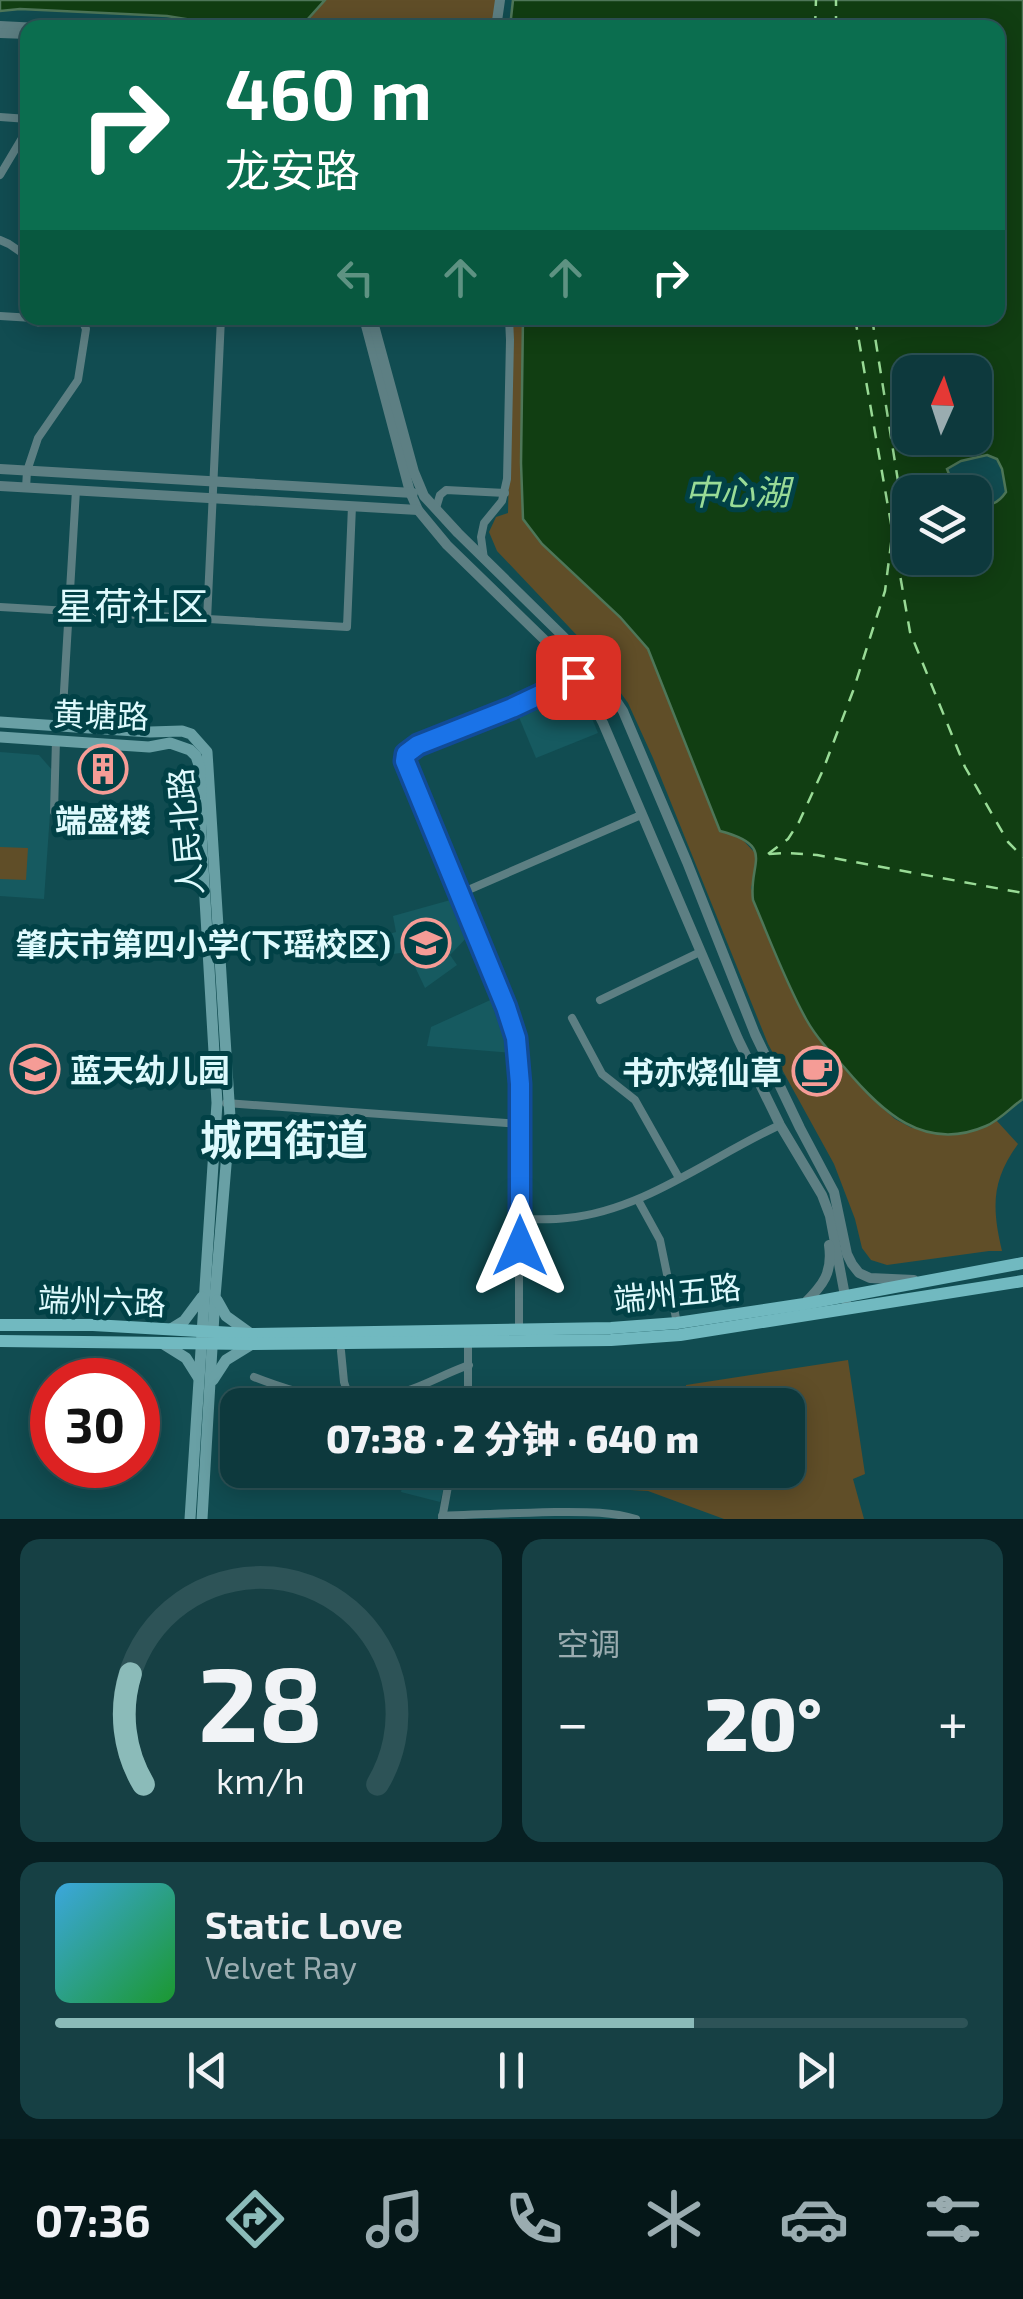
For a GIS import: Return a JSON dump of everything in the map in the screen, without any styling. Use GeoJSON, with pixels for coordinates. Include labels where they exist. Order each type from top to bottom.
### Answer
{"type":"FeatureCollection","features":[{"type":"Feature","properties":{"kind":"main road","name":"黄塘路"},"geometry":{"type":"LineString","coordinates":[[0,722],[150,732]]}},
{"type":"Feature","properties":{"kind":"main road","name":"人民北路"},"geometry":{"type":"LineString","coordinates":[[150,732],[182,730],[191,734],[206,752],[223,1103],[205,1381]]}},
{"type":"Feature","properties":{"kind":"main road","name":"黄塘路"},"geometry":{"type":"LineString","coordinates":[[0,737],[149,747],[170,743],[196,756]]}},
{"type":"Feature","properties":{"kind":"main road","name":"人民北路"},"geometry":{"type":"LineString","coordinates":[[196,756],[200,768],[200,832],[223,1103]]}},
{"type":"Feature","properties":{"kind":"main road","name":"端州五路"},"geometry":{"type":"LineString","coordinates":[[252,1339],[610,1345],[680,1335],[846,1302],[926,1280],[1023,1263]]}},
{"type":"Feature","properties":{"kind":"main road","name":"端州五路"},"geometry":{"type":"LineString","coordinates":[[208,1337],[518,1341],[804,1304],[1023,1283]]}},
{"type":"Feature","properties":{"kind":"main road"},"geometry":{"type":"LineString","coordinates":[[171,1329],[210,1300],[252,1339],[205,1381],[190,1519]]}},
{"type":"Feature","properties":{"kind":"main road","name":"端州六路"},"geometry":{"type":"LineString","coordinates":[[0,1325],[171,1329],[208,1337]]}},
{"type":"Feature","properties":{"kind":"main road","name":"端州六路"},"geometry":{"type":"LineString","coordinates":[[0,1341],[162,1343],[208,1337]]}},
{"type":"Feature","properties":{"kind":"main road"},"geometry":{"type":"LineString","coordinates":[[162,1343],[186,1358],[205,1381],[202,1519]]}},
{"type":"Feature","properties":{"kind":"street"},"geometry":{"type":"LineString","coordinates":[[0,176],[20,142]]}},
{"type":"Feature","properties":{"kind":"street"},"geometry":{"type":"LineString","coordinates":[[26,488],[26,471],[38,438],[78,380],[84,325]]}},
{"type":"Feature","properties":{"kind":"street"},"geometry":{"type":"LineString","coordinates":[[207,620],[221,325]]}},
{"type":"Feature","properties":{"kind":"street"},"geometry":{"type":"LineString","coordinates":[[366,325],[418,510],[447,545],[515,609],[578,677],[603,723],[738,1040],[780,1125],[822,1195],[830,1216],[846,1302]]}},
{"type":"Feature","properties":{"kind":"street"},"geometry":{"type":"LineString","coordinates":[[374,325],[424,496],[575,648],[623,711],[755,1034],[834,1192],[852,1264],[870,1278],[926,1280]]}},
{"type":"Feature","properties":{"kind":"street"},"geometry":{"type":"LineString","coordinates":[[484,559],[484,523],[505,494],[509,325]]}},
{"type":"Feature","properties":{"kind":"street"},"geometry":{"type":"LineString","coordinates":[[0,469],[410,492],[424,496]]}},
{"type":"Feature","properties":{"kind":"street"},"geometry":{"type":"LineString","coordinates":[[0,486],[418,510]]}},
{"type":"Feature","properties":{"kind":"street"},"geometry":{"type":"LineString","coordinates":[[62,725],[76,490]]}},
{"type":"Feature","properties":{"kind":"street"},"geometry":{"type":"LineString","coordinates":[[436,508],[446,490],[505,494]]}},
{"type":"Feature","properties":{"kind":"street"},"geometry":{"type":"LineString","coordinates":[[392,491],[392,508]]}},
{"type":"Feature","properties":{"kind":"street"},"geometry":{"type":"LineString","coordinates":[[0,607],[347,627],[352,506]]}},
{"type":"Feature","properties":{"kind":"street"},"geometry":{"type":"LineString","coordinates":[[447,545],[458,532]]}},
{"type":"Feature","properties":{"kind":"street"},"geometry":{"type":"LineString","coordinates":[[518,1341],[520,1124],[516,1038],[408,770],[406,754],[418,745],[578,677]]}},
{"type":"Feature","properties":{"kind":"street"},"geometry":{"type":"LineString","coordinates":[[56,740],[54,812],[81,830]]}},
{"type":"Feature","properties":{"kind":"street"},"geometry":{"type":"LineString","coordinates":[[618,761],[640,752]]}},
{"type":"Feature","properties":{"kind":"street"},"geometry":{"type":"LineString","coordinates":[[459,894],[642,815]]}},
{"type":"Feature","properties":{"kind":"street"},"geometry":{"type":"LineString","coordinates":[[666,872],[687,862]]}},
{"type":"Feature","properties":{"kind":"street"},"geometry":{"type":"LineString","coordinates":[[600,1000],[700,952]]}},
{"type":"Feature","properties":{"kind":"street"},"geometry":{"type":"LineString","coordinates":[[572,1018],[602,1074],[635,1100],[679,1178]]}},
{"type":"Feature","properties":{"kind":"street"},"geometry":{"type":"LineString","coordinates":[[223,1103],[520,1124]]}},
{"type":"Feature","properties":{"kind":"street"},"geometry":{"type":"LineString","coordinates":[[520,1219],[568,1218],[638,1200],[780,1125]]}},
{"type":"Feature","properties":{"kind":"street"},"geometry":{"type":"LineString","coordinates":[[804,1304],[825,1279],[831,1263],[822,1195]]}},
{"type":"Feature","properties":{"kind":"street"},"geometry":{"type":"LineString","coordinates":[[638,1200],[660,1240],[677,1323]]}},
{"type":"Feature","properties":{"kind":"street"},"geometry":{"type":"LineString","coordinates":[[468,1342],[468,1388]]}},
{"type":"Feature","properties":{"kind":"street"},"geometry":{"type":"LineString","coordinates":[[341,1351],[346,1388]]}},
{"type":"Feature","properties":{"kind":"street"},"geometry":{"type":"LineString","coordinates":[[413,1388],[468,1365]]}},
{"type":"Feature","properties":{"kind":"street"},"geometry":{"type":"LineString","coordinates":[[254,1376],[283,1388]]}},
{"type":"Feature","properties":{"kind":"street"},"geometry":{"type":"LineString","coordinates":[[448,1488],[442,1518],[599,1512],[636,1519]]}},
{"type":"Feature","properties":{"kind":"shaded area"},"geometry":{"type":"Polygon","coordinates":[[[325,0],[502,0],[500,20],[307,20],[325,0]]]}},
{"type":"Feature","properties":{"kind":"shaded area"},"geometry":{"type":"Polygon","coordinates":[[[512,325],[523,325],[523,519],[542,544],[648,649],[720,831],[741,838],[755,853],[757,866],[751,888],[775,954],[818,1038],[895,1119],[912,1128],[988,1125],[996,1120],[1018,1144],[1003,1170],[996,1195],[1002,1251],[887,1265],[871,1260],[862,1248],[834,1164],[768,1044],[628,703],[587,646],[497,551],[489,532],[496,517],[508,513],[512,325]]]}},
{"type":"Feature","properties":{"kind":"shaded area"},"geometry":{"type":"Polygon","coordinates":[[[578,685],[598,733],[536,758],[516,710],[578,685]]]}},
{"type":"Feature","properties":{"kind":"shaded area"},"geometry":{"type":"Polygon","coordinates":[[[0,752],[39,755],[53,771],[44,899],[0,896],[0,752]]]}},
{"type":"Feature","properties":{"kind":"shaded area"},"geometry":{"type":"Polygon","coordinates":[[[0,847],[28,848],[26,880],[0,879],[0,847]]]}},
{"type":"Feature","properties":{"kind":"shaded area","name":"肇庆市第四小学(下瑶校区)"},"geometry":{"type":"Polygon","coordinates":[[[454,899],[470,934],[450,955],[457,965],[425,988],[408,952],[393,954],[389,934],[396,932],[393,916],[454,899]]]}},
{"type":"Feature","properties":{"kind":"shaded area"},"geometry":{"type":"Polygon","coordinates":[[[497,997],[512,1030],[514,1053],[427,1046],[431,1027],[497,997]]]}},
{"type":"Feature","properties":{"kind":"shaded area","name":"蓝天幼儿园"},"geometry":{"type":"Polygon","coordinates":[[[53,1055],[57,1073],[16,1083],[12,1065],[53,1055]]]}},
{"type":"Feature","properties":{"kind":"shaded area"},"geometry":{"type":"Polygon","coordinates":[[[848,1360],[865,1474],[853,1479],[864,1519],[724,1519],[648,1491],[612,1489],[805,1488],[805,1388],[686,1388],[848,1360]]]}},
{"type":"Feature","properties":{"kind":"shaded area"},"geometry":{"type":"Polygon","coordinates":[[[402,1488],[444,1488],[440,1502],[401,1492],[402,1488]]]}},
{"type":"Feature","properties":{"kind":"water"},"geometry":{"type":"Polygon","coordinates":[[[0,0],[325,0],[307,20],[192,20],[0,11],[0,0]]]}},
{"type":"Feature","properties":{"kind":"water","name":"中心湖"},"geometry":{"type":"Polygon","coordinates":[[[513,0],[1023,0],[1023,1099],[986,1126],[964,1133],[924,1131],[873,1099],[828,1050],[791,990],[753,900],[754,850],[738,837],[720,831],[648,649],[620,617],[542,544],[523,519],[523,325],[1005,325],[1005,20],[511,20],[513,0]]]}},
{"type":"Feature","properties":{"kind":"ferry route"},"geometry":{"type":"LineString","coordinates":[[815,20],[816,0]]}},
{"type":"Feature","properties":{"kind":"ferry route"},"geometry":{"type":"LineString","coordinates":[[836,0],[836,20]]}},
{"type":"Feature","properties":{"kind":"ferry route"},"geometry":{"type":"LineString","coordinates":[[856,325],[910,632],[965,767],[1008,842],[1023,857]]}},
{"type":"Feature","properties":{"kind":"ferry route"},"geometry":{"type":"LineString","coordinates":[[873,325],[897,475]]}},
{"type":"Feature","properties":{"kind":"ferry route"},"geometry":{"type":"LineString","coordinates":[[768,854],[788,839],[823,770],[885,591],[892,536]]}},
{"type":"Feature","properties":{"kind":"ferry route"},"geometry":{"type":"LineString","coordinates":[[769,854],[817,855],[1023,893]]}},
{"type":"Feature","properties":{"kind":"place","name":"端盛楼"},"geometry":{"type":"Point","coordinates":[103,769]}},
{"type":"Feature","properties":{"kind":"place","name":"肇庆市第四小学(下瑶校区)"},"geometry":{"type":"Point","coordinates":[426,943]}},
{"type":"Feature","properties":{"kind":"place","name":"蓝天幼儿园"},"geometry":{"type":"Point","coordinates":[35,1069]}},
{"type":"Feature","properties":{"kind":"place","name":"书亦烧仙草"},"geometry":{"type":"Point","coordinates":[817,1071]}},
{"type":"Feature","properties":{"kind":"district","name":"星荷社区"},"geometry":{"type":"Point","coordinates":[132,605]}},
{"type":"Feature","properties":{"kind":"district","name":"城西街道"},"geometry":{"type":"Point","coordinates":[284,1138]}},
{"type":"Feature","properties":{"kind":"route"},"geometry":{"type":"LineString","coordinates":[[520,1246],[520,1084],[516,1038],[405,761],[411,748],[578,677]]}}]}
